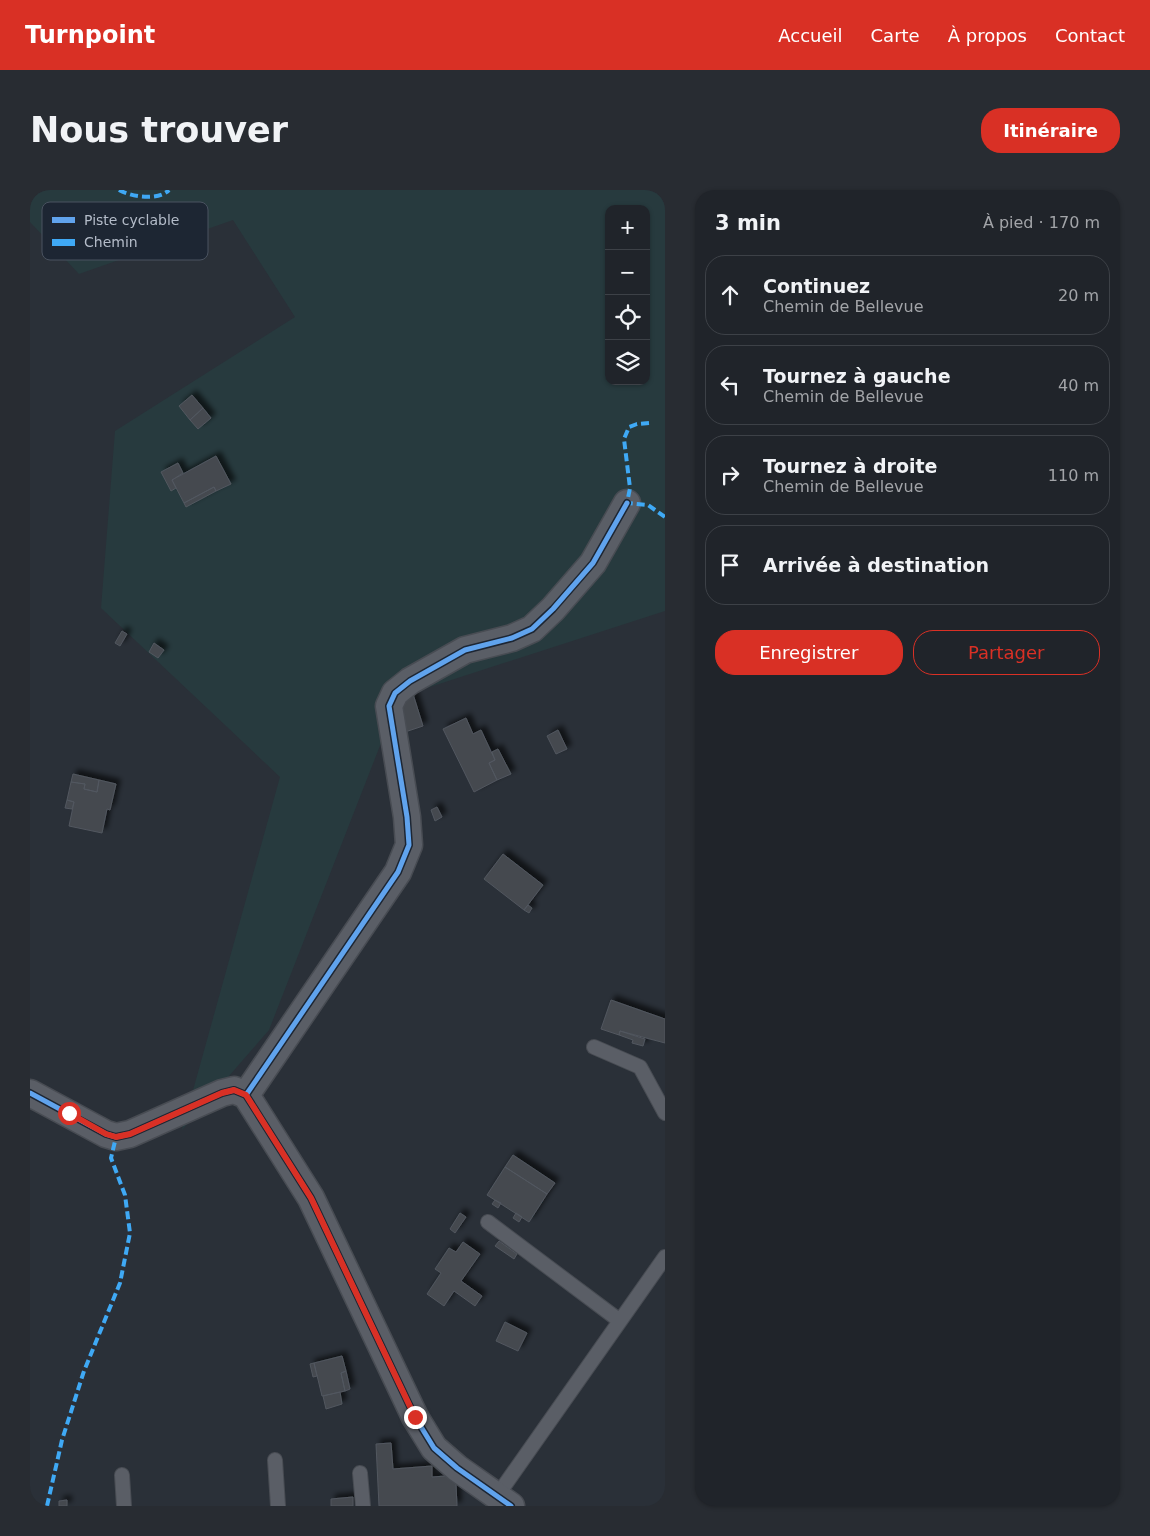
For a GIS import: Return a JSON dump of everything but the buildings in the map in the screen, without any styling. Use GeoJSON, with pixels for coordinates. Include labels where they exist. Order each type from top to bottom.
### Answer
{"type":"FeatureCollection","features":[{"type":"Feature","properties":{"kind":"street"},"geometry":{"type":"LineString","coordinates":[[246,1095],[398,872],[409,845],[407,817],[389,706],[395,693],[410,681],[465,650],[512,638],[532,629],[553,609],[593,563],[627,503]]}},
{"type":"Feature","properties":{"kind":"street"},"geometry":{"type":"LineString","coordinates":[[30,1093],[106,1134],[116,1137],[130,1134],[222,1093],[234,1090],[246,1095],[311,1198],[415,1417],[434,1448],[457,1468],[504,1501]]}},
{"type":"Feature","properties":{"kind":"lane"},"geometry":{"type":"LineString","coordinates":[[594,1047],[640,1067],[665,1113]]}},
{"type":"Feature","properties":{"kind":"lane"},"geometry":{"type":"LineString","coordinates":[[488,1222],[620,1321]]}},
{"type":"Feature","properties":{"kind":"lane"},"geometry":{"type":"LineString","coordinates":[[504,1501],[620,1321],[665,1258]]}},
{"type":"Feature","properties":{"kind":"lane"},"geometry":{"type":"LineString","coordinates":[[275,1460],[278,1506]]}},
{"type":"Feature","properties":{"kind":"lane"},"geometry":{"type":"LineString","coordinates":[[360,1474],[362,1506]]}},
{"type":"Feature","properties":{"kind":"lane"},"geometry":{"type":"LineString","coordinates":[[122,1475],[124,1506]]}},
{"type":"Feature","properties":{"kind":"green space"},"geometry":{"type":"Polygon","coordinates":[[[30,190],[665,190],[665,611],[399,697],[269,1030],[182,1130],[280,777],[101,608],[115,431],[295,317],[233,220],[208,229],[208,202],[42,202],[42,235],[30,222],[30,190]]]}},
{"type":"Feature","properties":{"kind":"green space"},"geometry":{"type":"Polygon","coordinates":[[[66,260],[119,260],[79,274],[66,260]]]}},
{"type":"Feature","properties":{"kind":"marked path"},"geometry":{"type":"LineString","coordinates":[[119,190],[145,197],[158,196],[169,190]]}},
{"type":"Feature","properties":{"kind":"marked path"},"geometry":{"type":"LineString","coordinates":[[649,423],[629,427],[624,439],[630,488],[627,503],[648,505],[665,517]]}},
{"type":"Feature","properties":{"kind":"marked path"},"geometry":{"type":"LineString","coordinates":[[47,1506],[62,1440],[84,1371],[120,1283],[130,1233],[125,1195],[111,1158],[116,1137]]}},
{"type":"Feature","properties":{"kind":"cycle path"},"geometry":{"type":"LineString","coordinates":[[246,1095],[398,872],[409,845],[407,817],[389,706],[395,693],[410,681],[465,650],[512,638],[532,629],[553,609],[593,563],[627,503]]}},
{"type":"Feature","properties":{"kind":"cycle path"},"geometry":{"type":"LineString","coordinates":[[30,1093],[106,1134],[116,1137],[130,1134],[222,1093],[234,1090],[246,1095],[311,1198],[415,1417],[434,1448],[457,1468],[511,1506]]}},
{"type":"Feature","properties":{"kind":"route"},"geometry":{"type":"LineString","coordinates":[[69,1113],[106,1134],[116,1137],[130,1134],[222,1093],[234,1090],[246,1095],[311,1198],[415,1417]]}}]}
